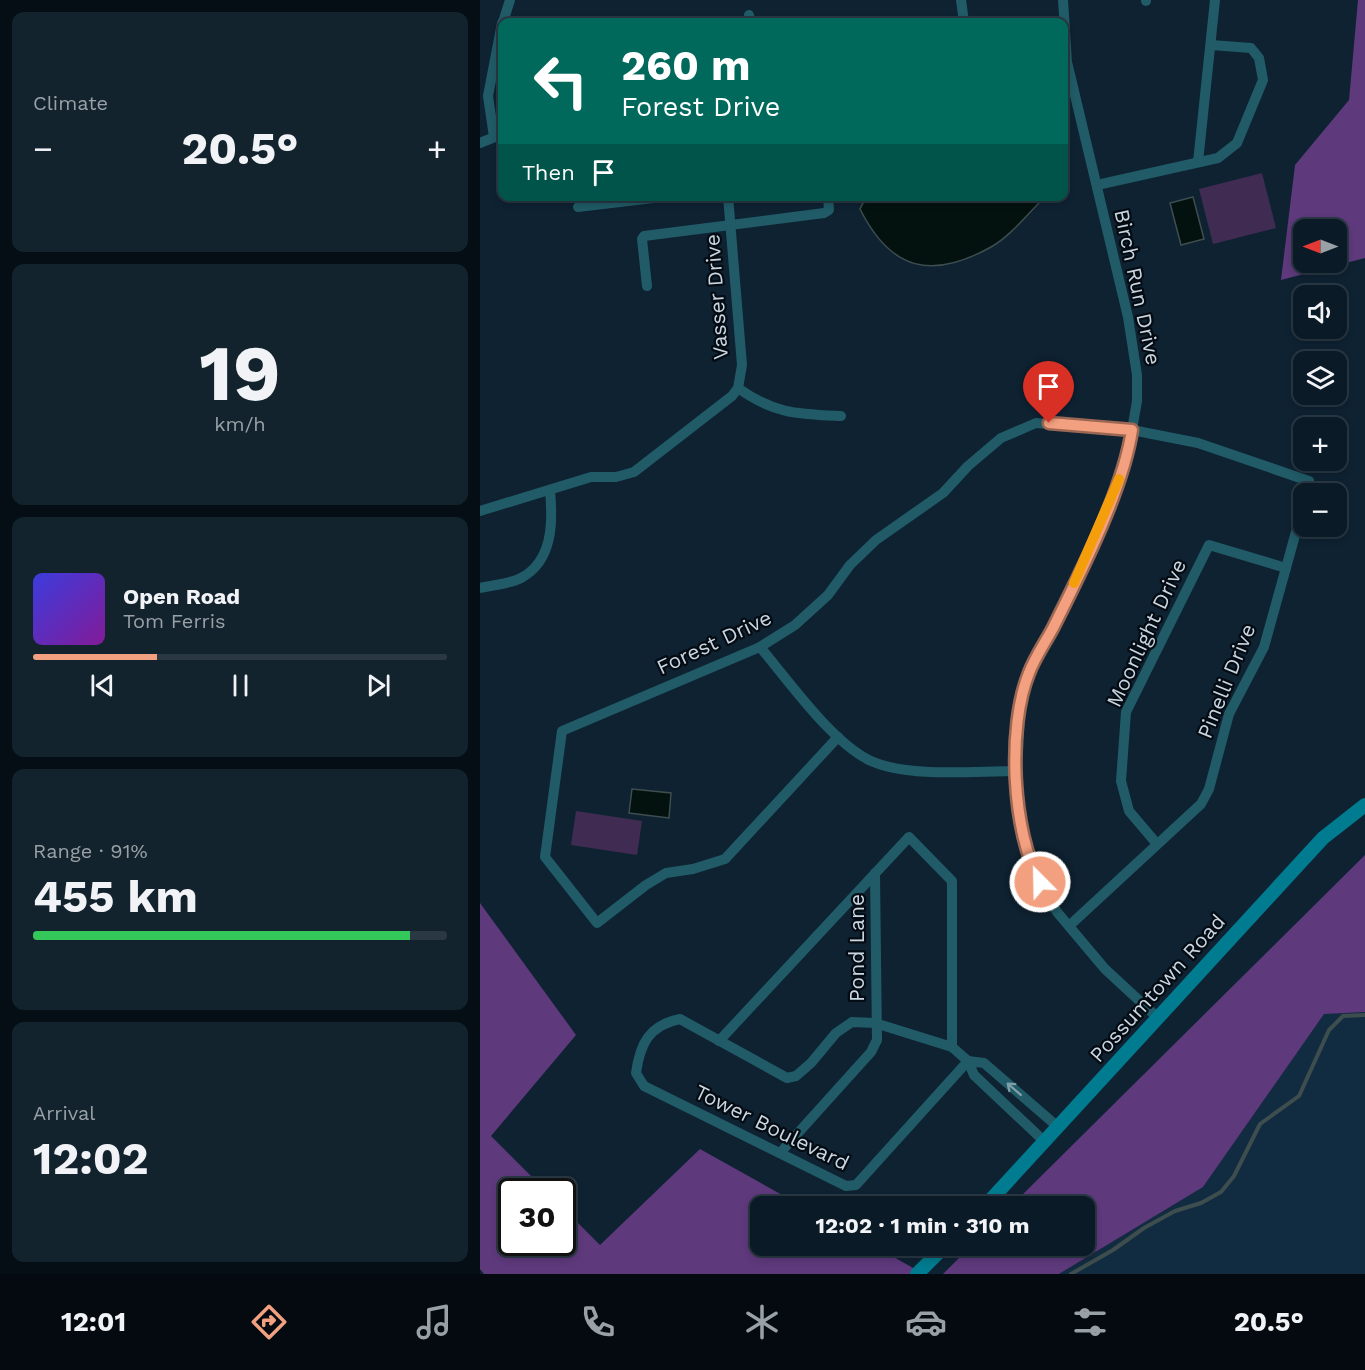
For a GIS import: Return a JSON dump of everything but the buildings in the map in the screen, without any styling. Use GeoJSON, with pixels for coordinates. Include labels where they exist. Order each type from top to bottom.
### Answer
{"type":"FeatureCollection","features":[{"type":"Feature","properties":{"kind":"main road","name":"Possumtown Road"},"geometry":{"type":"LineString","coordinates":[[995,1196],[1323,838],[1365,805]]}},
{"type":"Feature","properties":{"kind":"main road"},"geometry":{"type":"LineString","coordinates":[[917,1274],[935,1256]]}},
{"type":"Feature","properties":{"kind":"street"},"geometry":{"type":"LineString","coordinates":[[505,18],[510,0]]}},
{"type":"Feature","properties":{"kind":"street"},"geometry":{"type":"LineString","coordinates":[[961,0],[963,18]]}},
{"type":"Feature","properties":{"kind":"street","name":"Birch Run Drive"},"geometry":{"type":"LineString","coordinates":[[1063,0],[1064,18]]}},
{"type":"Feature","properties":{"kind":"street"},"geometry":{"type":"LineString","coordinates":[[1198,162],[1215,0]]}},
{"type":"Feature","properties":{"kind":"street"},"geometry":{"type":"LineString","coordinates":[[480,143],[498,136],[484,85],[498,39]]}},
{"type":"Feature","properties":{"kind":"street"},"geometry":{"type":"LineString","coordinates":[[1096,185],[1218,158],[1236,142],[1263,80],[1259,58],[1251,48],[1210,45]]}},
{"type":"Feature","properties":{"kind":"street","name":"Birch Run Drive"},"geometry":{"type":"LineString","coordinates":[[1068,75],[1128,317],[1137,375],[1137,402],[1128,453],[1107,510],[1053,628],[1029,673],[1020,710],[1016,796],[1032,868],[1057,912],[1105,969],[1158,1018]]}},
{"type":"Feature","properties":{"kind":"street"},"geometry":{"type":"LineString","coordinates":[[578,207],[628,201]]}},
{"type":"Feature","properties":{"kind":"street","name":"Vasser Drive"},"geometry":{"type":"LineString","coordinates":[[480,511],[591,477],[611,478],[634,472],[732,396],[738,388],[742,365],[728,201]]}},
{"type":"Feature","properties":{"kind":"street"},"geometry":{"type":"LineString","coordinates":[[647,286],[642,239],[644,236],[826,213],[829,208],[828,201]]}},
{"type":"Feature","properties":{"kind":"street"},"geometry":{"type":"LineString","coordinates":[[738,388],[759,403],[790,413],[841,416]]}},
{"type":"Feature","properties":{"kind":"street","name":"Forest Drive"},"geometry":{"type":"LineString","coordinates":[[838,737],[725,859],[693,869],[666,873],[646,885],[597,923],[545,857],[562,731],[760,647],[795,625],[828,595],[850,565],[876,540],[943,493],[968,466],[1001,438],[1036,423],[1132,430]]}},
{"type":"Feature","properties":{"kind":"street"},"geometry":{"type":"LineString","coordinates":[[1132,430],[1198,443],[1309,481],[1309,483]]}},
{"type":"Feature","properties":{"kind":"street"},"geometry":{"type":"LineString","coordinates":[[480,588],[520,579],[533,569],[548,543],[553,522],[550,491]]}},
{"type":"Feature","properties":{"kind":"street","name":"Pinelli Drive"},"geometry":{"type":"LineString","coordinates":[[1069,926],[1201,804],[1209,789],[1229,714],[1264,647],[1294,537]]}},
{"type":"Feature","properties":{"kind":"street","name":"Moonlight Drive"},"geometry":{"type":"LineString","coordinates":[[1157,844],[1130,811],[1121,781],[1126,712],[1209,545],[1286,568]]}},
{"type":"Feature","properties":{"kind":"street"},"geometry":{"type":"LineString","coordinates":[[760,647],[838,737],[871,761],[905,769],[1016,771]]}},
{"type":"Feature","properties":{"kind":"street"},"geometry":{"type":"LineString","coordinates":[[719,1041],[909,837],[952,881],[952,1047]]}},
{"type":"Feature","properties":{"kind":"street","name":"Pond Lane"},"geometry":{"type":"LineString","coordinates":[[780,1154],[871,1052],[877,1040],[875,873]]}},
{"type":"Feature","properties":{"kind":"street","name":"Tower Boulevard"},"geometry":{"type":"LineString","coordinates":[[968,1061],[856,1185],[846,1186],[644,1086],[636,1073],[644,1043],[663,1022],[680,1020],[787,1078],[796,1076],[811,1063],[836,1033],[852,1022],[876,1023],[952,1047],[968,1061],[974,1075],[1046,1142]]}},
{"type":"Feature","properties":{"kind":"street","name":"Tower Boulevard"},"geometry":{"type":"LineString","coordinates":[[968,1061],[984,1063],[1058,1127]]}},
{"type":"Feature","properties":{"kind":"shaded area"},"geometry":{"type":"Polygon","coordinates":[[[1358,0],[1365,0],[1365,258],[1347,263],[1347,219],[1293,219],[1293,273],[1308,273],[1281,280],[1295,165],[1349,100],[1358,0]]]}},
{"type":"Feature","properties":{"kind":"shaded area"},"geometry":{"type":"Polygon","coordinates":[[[1262,173],[1276,228],[1213,244],[1199,189],[1262,173]]]}},
{"type":"Feature","properties":{"kind":"shaded area"},"geometry":{"type":"Polygon","coordinates":[[[1193,197],[1204,239],[1181,245],[1170,203],[1193,197]]]}},
{"type":"Feature","properties":{"kind":"shaded area"},"geometry":{"type":"Polygon","coordinates":[[[867,201],[1041,201],[1013,230],[991,247],[950,264],[932,266],[915,264],[885,246],[872,230],[860,209],[867,201]]]}},
{"type":"Feature","properties":{"kind":"shaded area"},"geometry":{"type":"Polygon","coordinates":[[[632,789],[671,793],[669,818],[629,813],[632,789]]]}},
{"type":"Feature","properties":{"kind":"shaded area"},"geometry":{"type":"Polygon","coordinates":[[[576,811],[642,821],[637,855],[571,845],[576,811]]]}},
{"type":"Feature","properties":{"kind":"shaded area"},"geometry":{"type":"Polygon","coordinates":[[[1365,855],[1365,1012],[1324,1014],[1203,1187],[1095,1252],[1095,1196],[1021,1196],[1365,855]]]}},
{"type":"Feature","properties":{"kind":"shaded area"},"geometry":{"type":"Polygon","coordinates":[[[480,903],[576,1035],[491,1136],[533,1178],[498,1178],[498,1256],[576,1256],[576,1221],[600,1245],[700,1149],[784,1196],[750,1196],[750,1256],[892,1256],[924,1274],[484,1274],[480,1269],[480,903]]]}},
{"type":"Feature","properties":{"kind":"shaded area"},"geometry":{"type":"Polygon","coordinates":[[[1365,1012],[1365,1274],[1059,1274],[1089,1256],[1095,1256],[1095,1252],[1203,1187],[1324,1013],[1365,1012]]]}},
{"type":"Feature","properties":{"kind":"shaded area"},"geometry":{"type":"Polygon","coordinates":[[[961,1256],[1089,1256],[1059,1274],[943,1274],[961,1256]]]}},
{"type":"Feature","properties":{"kind":"waterway"},"geometry":{"type":"LineString","coordinates":[[1071,1274],[1175,1211],[1201,1203],[1221,1192],[1234,1176],[1260,1124],[1299,1096],[1329,1030],[1343,1016],[1365,1015]]}},
{"type":"Feature","properties":{"kind":"slow traffic"},"geometry":{"type":"LineString","coordinates":[[1074,583],[1119,479]]}},
{"type":"Feature","properties":{"kind":"route"},"geometry":{"type":"LineString","coordinates":[[1040,882],[1032,868],[1016,796],[1016,755],[1020,710],[1029,673],[1053,628],[1107,510],[1128,453],[1132,430],[1049,423]]}}]}
